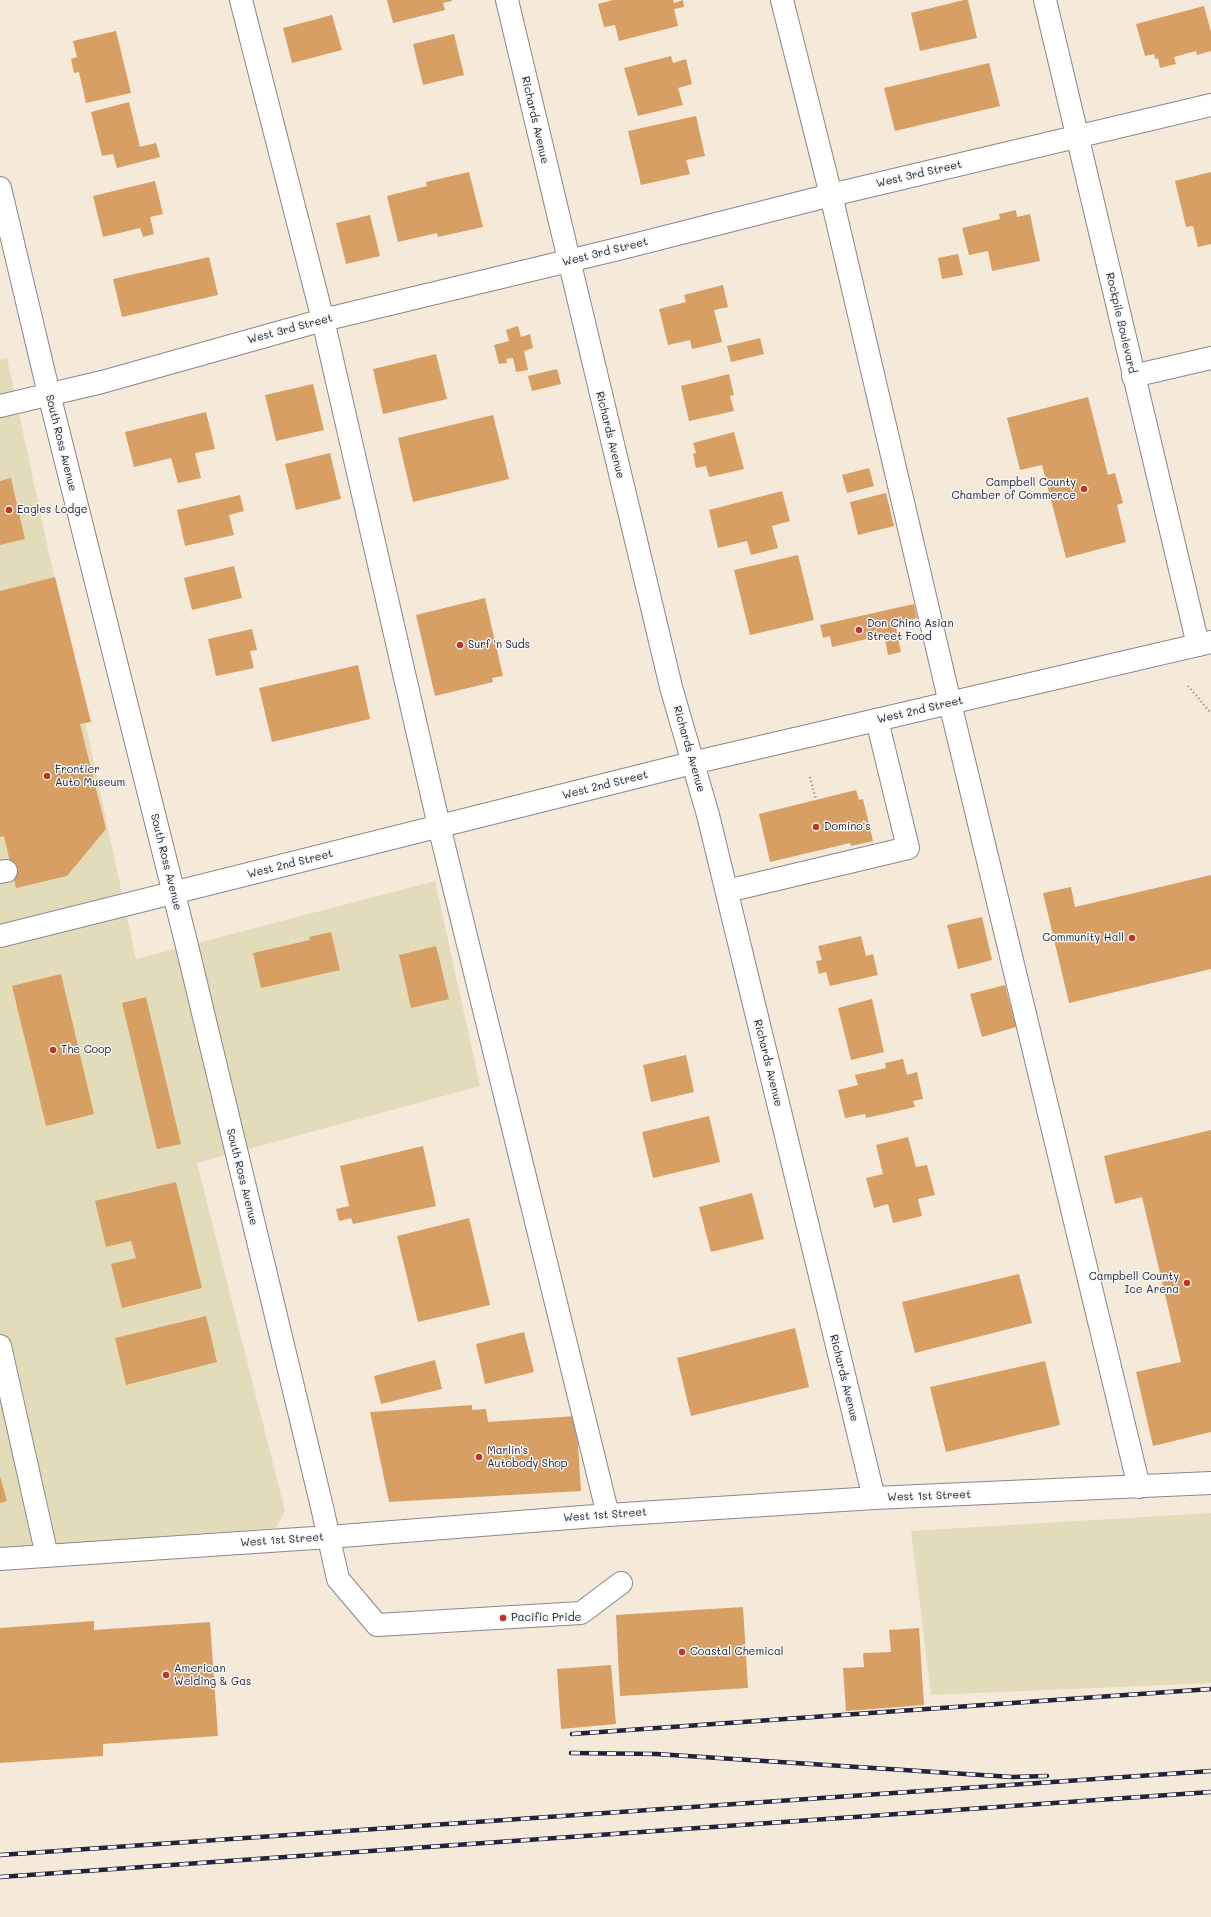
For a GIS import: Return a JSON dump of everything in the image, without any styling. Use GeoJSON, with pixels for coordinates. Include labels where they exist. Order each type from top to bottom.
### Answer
{"type":"FeatureCollection","features":[{"type":"Feature","properties":{"kind":"street"},"geometry":{"type":"LineString","coordinates":[[241,0],[323,320],[439,826],[608,1515]]}},
{"type":"Feature","properties":{"kind":"street","name":"Richards Avenue"},"geometry":{"type":"LineString","coordinates":[[507,0],[568,260],[678,713],[708,815],[727,891],[874,1498]]}},
{"type":"Feature","properties":{"kind":"street"},"geometry":{"type":"LineString","coordinates":[[782,0],[831,195],[950,703],[1140,1487]]}},
{"type":"Feature","properties":{"kind":"street","name":"Rockpile Boulevard"},"geometry":{"type":"LineString","coordinates":[[1045,0],[1133,376],[1204,643]]}},
{"type":"Feature","properties":{"kind":"street","name":"West 3rd Street"},"geometry":{"type":"LineString","coordinates":[[0,406],[102,382],[323,320],[831,195],[1077,138],[1211,105]]}},
{"type":"Feature","properties":{"kind":"street","name":"South Ross Avenue"},"geometry":{"type":"LineString","coordinates":[[0,188],[49,394],[173,893],[338,1579],[377,1625],[581,1613],[621,1583]]}},
{"type":"Feature","properties":{"kind":"street"},"geometry":{"type":"LineString","coordinates":[[1133,376],[1211,358]]}},
{"type":"Feature","properties":{"kind":"street","name":"West 2nd Street"},"geometry":{"type":"LineString","coordinates":[[0,936],[692,763],[1204,643]]}},
{"type":"Feature","properties":{"kind":"street"},"geometry":{"type":"LineString","coordinates":[[727,891],[908,848],[877,720]]}},
{"type":"Feature","properties":{"kind":"street"},"geometry":{"type":"LineString","coordinates":[[0,1346],[47,1556]]}},
{"type":"Feature","properties":{"kind":"street","name":"West 1st Street"},"geometry":{"type":"LineString","coordinates":[[0,1559],[329,1537],[608,1515],[874,1498],[1211,1483]]}},
{"type":"Feature","properties":{"kind":"path"},"geometry":{"type":"LineString","coordinates":[[1188,686],[1211,713]]}},
{"type":"Feature","properties":{"kind":"path"},"geometry":{"type":"LineString","coordinates":[[810,777],[816,800]]}},
{"type":"Feature","properties":{"kind":"shaded area"},"geometry":{"type":"Polygon","coordinates":[[[7,358],[136,959],[435,881],[480,1086],[197,1163],[285,1511],[276,1528],[0,1548],[0,360],[7,358]]]}},
{"type":"Feature","properties":{"kind":"shaded area"},"geometry":{"type":"Polygon","coordinates":[[[1211,1513],[1211,1683],[931,1695],[911,1531],[1211,1513]]]}},
{"type":"Feature","properties":{"kind":"building"},"geometry":{"type":"Polygon","coordinates":[[[387,0],[452,1],[443,3],[445,10],[393,23],[387,0]]]}},
{"type":"Feature","properties":{"kind":"building"},"geometry":{"type":"Polygon","coordinates":[[[613,0],[673,0],[674,3],[683,0],[684,7],[674,9],[678,26],[619,41],[615,25],[604,27],[598,4],[613,0]]]}},
{"type":"Feature","properties":{"kind":"building"},"geometry":{"type":"Polygon","coordinates":[[[968,0],[977,38],[920,51],[911,13],[968,0]]]}},
{"type":"Feature","properties":{"kind":"building"},"geometry":{"type":"Polygon","coordinates":[[[1204,6],[1211,32],[1211,51],[1197,55],[1196,51],[1174,57],[1176,64],[1160,68],[1158,58],[1155,59],[1154,54],[1145,56],[1136,24],[1204,6]]]}},
{"type":"Feature","properties":{"kind":"building"},"geometry":{"type":"Polygon","coordinates":[[[332,15],[342,50],[292,63],[283,28],[332,15]]]}},
{"type":"Feature","properties":{"kind":"building"},"geometry":{"type":"Polygon","coordinates":[[[116,31],[131,93],[86,103],[79,72],[74,73],[71,59],[77,57],[73,41],[116,31]]]}},
{"type":"Feature","properties":{"kind":"building"},"geometry":{"type":"Polygon","coordinates":[[[454,34],[464,75],[423,85],[413,44],[454,34]]]}},
{"type":"Feature","properties":{"kind":"building"},"geometry":{"type":"Polygon","coordinates":[[[671,56],[673,63],[686,59],[692,84],[678,88],[683,105],[638,116],[624,68],[671,56]]]}},
{"type":"Feature","properties":{"kind":"building"},"geometry":{"type":"Polygon","coordinates":[[[989,63],[1000,106],[895,131],[884,88],[989,63]]]}},
{"type":"Feature","properties":{"kind":"building"},"geometry":{"type":"Polygon","coordinates":[[[129,102],[140,147],[156,143],[160,157],[117,168],[113,154],[102,156],[91,112],[129,102]]]}},
{"type":"Feature","properties":{"kind":"building"},"geometry":{"type":"Polygon","coordinates":[[[696,116],[705,156],[686,160],[690,174],[641,185],[628,131],[696,116]]]}},
{"type":"Feature","properties":{"kind":"building"},"geometry":{"type":"Polygon","coordinates":[[[469,172],[483,227],[438,237],[437,233],[398,242],[387,196],[427,186],[426,182],[469,172]]]}},
{"type":"Feature","properties":{"kind":"building"},"geometry":{"type":"Polygon","coordinates":[[[1211,172],[1211,244],[1198,247],[1193,226],[1186,227],[1175,181],[1211,172]]]}},
{"type":"Feature","properties":{"kind":"building"},"geometry":{"type":"Polygon","coordinates":[[[155,181],[163,214],[150,217],[154,234],[143,237],[140,228],[103,237],[93,196],[155,181]]]}},
{"type":"Feature","properties":{"kind":"building"},"geometry":{"type":"Polygon","coordinates":[[[1016,210],[1017,217],[1030,214],[1040,261],[992,271],[988,251],[969,255],[962,228],[1000,219],[999,214],[1016,210]]]}},
{"type":"Feature","properties":{"kind":"building"},"geometry":{"type":"Polygon","coordinates":[[[370,215],[380,256],[346,264],[336,223],[370,215]]]}},
{"type":"Feature","properties":{"kind":"building"},"geometry":{"type":"Polygon","coordinates":[[[958,254],[963,275],[942,279],[938,258],[958,254]]]}},
{"type":"Feature","properties":{"kind":"building"},"geometry":{"type":"Polygon","coordinates":[[[209,257],[218,295],[122,317],[113,279],[209,257]]]}},
{"type":"Feature","properties":{"kind":"building"},"geometry":{"type":"Polygon","coordinates":[[[723,285],[728,307],[714,310],[722,342],[692,349],[690,340],[668,345],[659,309],[686,302],[684,295],[723,285]]]}},
{"type":"Feature","properties":{"kind":"building"},"geometry":{"type":"Polygon","coordinates":[[[518,326],[521,337],[530,334],[533,348],[524,351],[528,370],[516,372],[513,358],[506,359],[507,363],[499,364],[494,345],[509,341],[506,330],[518,326]]]}},
{"type":"Feature","properties":{"kind":"building"},"geometry":{"type":"Polygon","coordinates":[[[760,338],[764,354],[731,362],[727,346],[760,338]]]}},
{"type":"Feature","properties":{"kind":"building"},"geometry":{"type":"Polygon","coordinates":[[[436,354],[447,399],[383,414],[373,369],[436,354]]]}},
{"type":"Feature","properties":{"kind":"building"},"geometry":{"type":"Polygon","coordinates":[[[557,369],[561,384],[532,391],[528,376],[557,369]]]}},
{"type":"Feature","properties":{"kind":"building"},"geometry":{"type":"Polygon","coordinates":[[[729,374],[734,395],[730,396],[734,411],[689,421],[681,386],[729,374]]]}},
{"type":"Feature","properties":{"kind":"building"},"geometry":{"type":"Polygon","coordinates":[[[313,384],[324,430],[276,441],[265,395],[313,384]]]}},
{"type":"Feature","properties":{"kind":"building","name":"Campbell County Chamber of Commerce"},"geometry":{"type":"Polygon","coordinates":[[[1088,397],[1108,475],[1115,473],[1123,503],[1117,505],[1126,542],[1066,558],[1042,465],[1020,470],[1007,418],[1088,397]]]}},
{"type":"Feature","properties":{"kind":"building"},"geometry":{"type":"Polygon","coordinates":[[[206,412],[215,449],[195,453],[201,478],[178,483],[171,458],[134,467],[125,432],[206,412]]]}},
{"type":"Feature","properties":{"kind":"building"},"geometry":{"type":"Polygon","coordinates":[[[493,415],[509,479],[413,502],[398,438],[493,415]]]}},
{"type":"Feature","properties":{"kind":"building"},"geometry":{"type":"Polygon","coordinates":[[[734,432],[744,469],[709,477],[706,466],[696,468],[693,454],[696,453],[693,443],[734,432]]]}},
{"type":"Feature","properties":{"kind":"building"},"geometry":{"type":"Polygon","coordinates":[[[330,453],[341,499],[296,510],[285,464],[330,453]]]}},
{"type":"Feature","properties":{"kind":"building"},"geometry":{"type":"Polygon","coordinates":[[[869,468],[874,486],[847,493],[842,475],[869,468]]]}},
{"type":"Feature","properties":{"kind":"building","name":"Eagles Lodge"},"geometry":{"type":"Polygon","coordinates":[[[11,478],[25,539],[0,545],[0,481],[11,478]]]}},
{"type":"Feature","properties":{"kind":"building"},"geometry":{"type":"Polygon","coordinates":[[[782,491],[790,521],[772,526],[778,548],[751,555],[747,541],[718,548],[709,510],[782,491]]]}},
{"type":"Feature","properties":{"kind":"building"},"geometry":{"type":"Polygon","coordinates":[[[886,493],[894,526],[858,535],[850,502],[886,493]]]}},
{"type":"Feature","properties":{"kind":"building"},"geometry":{"type":"Polygon","coordinates":[[[240,495],[244,511],[229,515],[234,535],[185,546],[177,510],[240,495]]]}},
{"type":"Feature","properties":{"kind":"building"},"geometry":{"type":"Polygon","coordinates":[[[798,555],[814,620],[750,635],[734,570],[798,555]]]}},
{"type":"Feature","properties":{"kind":"building"},"geometry":{"type":"Polygon","coordinates":[[[234,566],[242,598],[192,610],[184,578],[234,566]]]}},
{"type":"Feature","properties":{"kind":"building","name":"Frontier Auto Museum"},"geometry":{"type":"Polygon","coordinates":[[[55,577],[91,722],[80,724],[106,829],[67,876],[16,888],[4,836],[0,837],[0,591],[55,577]]]}},
{"type":"Feature","properties":{"kind":"building","name":"Surf 'n Suds"},"geometry":{"type":"Polygon","coordinates":[[[485,598],[503,676],[492,678],[493,682],[435,696],[416,615],[485,598]]]}},
{"type":"Feature","properties":{"kind":"building","name":"Don Chino Asian Street Food"},"geometry":{"type":"Polygon","coordinates":[[[914,604],[917,618],[895,623],[901,652],[888,655],[884,635],[832,647],[830,636],[823,638],[820,625],[914,604]]]}},
{"type":"Feature","properties":{"kind":"building"},"geometry":{"type":"Polygon","coordinates":[[[252,629],[257,650],[250,651],[254,668],[216,676],[208,639],[252,629]]]}},
{"type":"Feature","properties":{"kind":"building"},"geometry":{"type":"Polygon","coordinates":[[[358,665],[370,719],[272,742],[259,688],[358,665]]]}},
{"type":"Feature","properties":{"kind":"building","name":"Domino's"},"geometry":{"type":"Polygon","coordinates":[[[856,790],[859,800],[863,799],[873,841],[851,846],[850,843],[770,862],[759,814],[856,790]]]}},
{"type":"Feature","properties":{"kind":"building","name":"Community Hall"},"geometry":{"type":"Polygon","coordinates":[[[1211,875],[1211,969],[1069,1003],[1043,893],[1071,887],[1075,907],[1211,875]]]}},
{"type":"Feature","properties":{"kind":"building"},"geometry":{"type":"Polygon","coordinates":[[[982,917],[992,960],[958,969],[947,925],[982,917]]]}},
{"type":"Feature","properties":{"kind":"building"},"geometry":{"type":"Polygon","coordinates":[[[331,932],[340,970],[261,988],[253,953],[310,940],[309,937],[331,932]]]}},
{"type":"Feature","properties":{"kind":"building"},"geometry":{"type":"Polygon","coordinates":[[[861,936],[866,956],[873,954],[878,975],[830,986],[826,972],[819,974],[816,961],[822,960],[818,946],[861,936]]]}},
{"type":"Feature","properties":{"kind":"building"},"geometry":{"type":"Polygon","coordinates":[[[436,946],[449,999],[411,1008],[399,955],[436,946]]]}},
{"type":"Feature","properties":{"kind":"building","name":"The Coop"},"geometry":{"type":"Polygon","coordinates":[[[61,974],[94,1114],[46,1126],[12,986],[61,974]]]}},
{"type":"Feature","properties":{"kind":"building"},"geometry":{"type":"Polygon","coordinates":[[[1005,985],[1016,1027],[982,1037],[970,994],[1005,985]]]}},
{"type":"Feature","properties":{"kind":"building"},"geometry":{"type":"Polygon","coordinates":[[[146,997],[181,1144],[157,1149],[122,1003],[146,997]]]}},
{"type":"Feature","properties":{"kind":"building"},"geometry":{"type":"Polygon","coordinates":[[[872,999],[884,1052],[851,1060],[838,1008],[872,999]]]}},
{"type":"Feature","properties":{"kind":"building"},"geometry":{"type":"Polygon","coordinates":[[[686,1055],[694,1092],[651,1102],[643,1065],[686,1055]]]}},
{"type":"Feature","properties":{"kind":"building"},"geometry":{"type":"Polygon","coordinates":[[[903,1059],[907,1075],[917,1072],[923,1099],[913,1101],[915,1107],[866,1118],[865,1114],[845,1118],[838,1090],[858,1085],[855,1075],[886,1068],[885,1063],[903,1059]]]}},
{"type":"Feature","properties":{"kind":"building"},"geometry":{"type":"Polygon","coordinates":[[[709,1116],[720,1162],[653,1178],[642,1132],[709,1116]]]}},
{"type":"Feature","properties":{"kind":"building","name":"Campbell County Ice Arena"},"geometry":{"type":"Polygon","coordinates":[[[1211,1130],[1211,1432],[1153,1446],[1136,1372],[1181,1362],[1142,1197],[1115,1204],[1104,1156],[1211,1130]]]}},
{"type":"Feature","properties":{"kind":"building"},"geometry":{"type":"Polygon","coordinates":[[[908,1137],[916,1167],[927,1165],[935,1195],[918,1199],[922,1216],[893,1223],[888,1204],[874,1208],[866,1178],[883,1174],[876,1145],[908,1137]]]}},
{"type":"Feature","properties":{"kind":"building"},"geometry":{"type":"Polygon","coordinates":[[[423,1146],[436,1206],[353,1224],[351,1218],[339,1221],[336,1209],[349,1206],[340,1166],[423,1146]]]}},
{"type":"Feature","properties":{"kind":"building"},"geometry":{"type":"Polygon","coordinates":[[[176,1182],[202,1288],[122,1308],[111,1264],[136,1258],[131,1241],[106,1247],[95,1201],[176,1182]]]}},
{"type":"Feature","properties":{"kind":"building"},"geometry":{"type":"Polygon","coordinates":[[[752,1193],[764,1239],[711,1252],[699,1207],[752,1193]]]}},
{"type":"Feature","properties":{"kind":"building"},"geometry":{"type":"Polygon","coordinates":[[[469,1218],[490,1305],[418,1322],[397,1236],[469,1218]]]}},
{"type":"Feature","properties":{"kind":"building"},"geometry":{"type":"Polygon","coordinates":[[[1019,1274],[1032,1323],[915,1353],[902,1302],[1019,1274]]]}},
{"type":"Feature","properties":{"kind":"building"},"geometry":{"type":"Polygon","coordinates":[[[206,1316],[217,1362],[126,1385],[115,1338],[206,1316]]]}},
{"type":"Feature","properties":{"kind":"building"},"geometry":{"type":"Polygon","coordinates":[[[795,1328],[809,1387],[691,1416],[677,1358],[795,1328]]]}},
{"type":"Feature","properties":{"kind":"building"},"geometry":{"type":"Polygon","coordinates":[[[524,1332],[534,1372],[485,1384],[476,1344],[524,1332]]]}},
{"type":"Feature","properties":{"kind":"building"},"geometry":{"type":"Polygon","coordinates":[[[435,1360],[442,1389],[381,1404],[374,1376],[435,1360]]]}},
{"type":"Feature","properties":{"kind":"building"},"geometry":{"type":"Polygon","coordinates":[[[1045,1361],[1060,1425],[946,1452],[930,1387],[1045,1361]]]}},
{"type":"Feature","properties":{"kind":"building","name":"Marlin's Autobody Shop"},"geometry":{"type":"Polygon","coordinates":[[[472,1405],[472,1410],[486,1409],[488,1422],[576,1416],[581,1491],[389,1502],[370,1412],[472,1405]]]}},
{"type":"Feature","properties":{"kind":"building"},"geometry":{"type":"Polygon","coordinates":[[[0,1476],[7,1501],[0,1503],[0,1476]]]}},
{"type":"Feature","properties":{"kind":"building","name":"Coastal Chemical"},"geometry":{"type":"Polygon","coordinates":[[[743,1607],[748,1688],[620,1696],[616,1615],[743,1607]]]}},
{"type":"Feature","properties":{"kind":"building"},"geometry":{"type":"Polygon","coordinates":[[[94,1621],[94,1630],[210,1622],[218,1736],[103,1744],[103,1756],[0,1763],[0,1628],[94,1621]]]}},
{"type":"Feature","properties":{"kind":"building"},"geometry":{"type":"Polygon","coordinates":[[[919,1628],[924,1705],[846,1711],[843,1668],[864,1667],[863,1653],[891,1652],[889,1630],[919,1628]]]}},
{"type":"Feature","properties":{"kind":"building"},"geometry":{"type":"Polygon","coordinates":[[[611,1665],[616,1724],[561,1729],[557,1669],[611,1665]]]}},
{"type":"Feature","properties":{"kind":"railway"},"geometry":{"type":"LineString","coordinates":[[572,1734],[1211,1689]]}},
{"type":"Feature","properties":{"kind":"railway"},"geometry":{"type":"LineString","coordinates":[[571,1753],[656,1754],[1012,1777],[1047,1776]]}},
{"type":"Feature","properties":{"kind":"railway"},"geometry":{"type":"LineString","coordinates":[[0,1855],[1211,1771]]}},
{"type":"Feature","properties":{"kind":"railway"},"geometry":{"type":"LineString","coordinates":[[0,1877],[1211,1792]]}},
{"type":"Feature","properties":{"kind":"place","name":"Campbell County Chamber of Commerce"},"geometry":{"type":"Point","coordinates":[1084,489]}},
{"type":"Feature","properties":{"kind":"place","name":"Eagles Lodge"},"geometry":{"type":"Point","coordinates":[9,510]}},
{"type":"Feature","properties":{"kind":"place","name":"Don Chino Asian Street Food"},"geometry":{"type":"Point","coordinates":[859,630]}},
{"type":"Feature","properties":{"kind":"place","name":"Surf 'n Suds"},"geometry":{"type":"Point","coordinates":[460,645]}},
{"type":"Feature","properties":{"kind":"place","name":"Frontier Auto Museum"},"geometry":{"type":"Point","coordinates":[47,776]}},
{"type":"Feature","properties":{"kind":"place","name":"Domino's"},"geometry":{"type":"Point","coordinates":[816,827]}},
{"type":"Feature","properties":{"kind":"place","name":"Community Hall"},"geometry":{"type":"Point","coordinates":[1132,938]}},
{"type":"Feature","properties":{"kind":"place","name":"The Coop"},"geometry":{"type":"Point","coordinates":[53,1050]}},
{"type":"Feature","properties":{"kind":"place","name":"Campbell County Ice Arena"},"geometry":{"type":"Point","coordinates":[1187,1283]}},
{"type":"Feature","properties":{"kind":"place","name":"Marlin's Autobody Shop"},"geometry":{"type":"Point","coordinates":[479,1457]}},
{"type":"Feature","properties":{"kind":"place","name":"Pacific Pride"},"geometry":{"type":"Point","coordinates":[503,1618]}},
{"type":"Feature","properties":{"kind":"place","name":"Coastal Chemical"},"geometry":{"type":"Point","coordinates":[682,1652]}},
{"type":"Feature","properties":{"kind":"place","name":"American Welding & Gas"},"geometry":{"type":"Point","coordinates":[166,1675]}}]}
